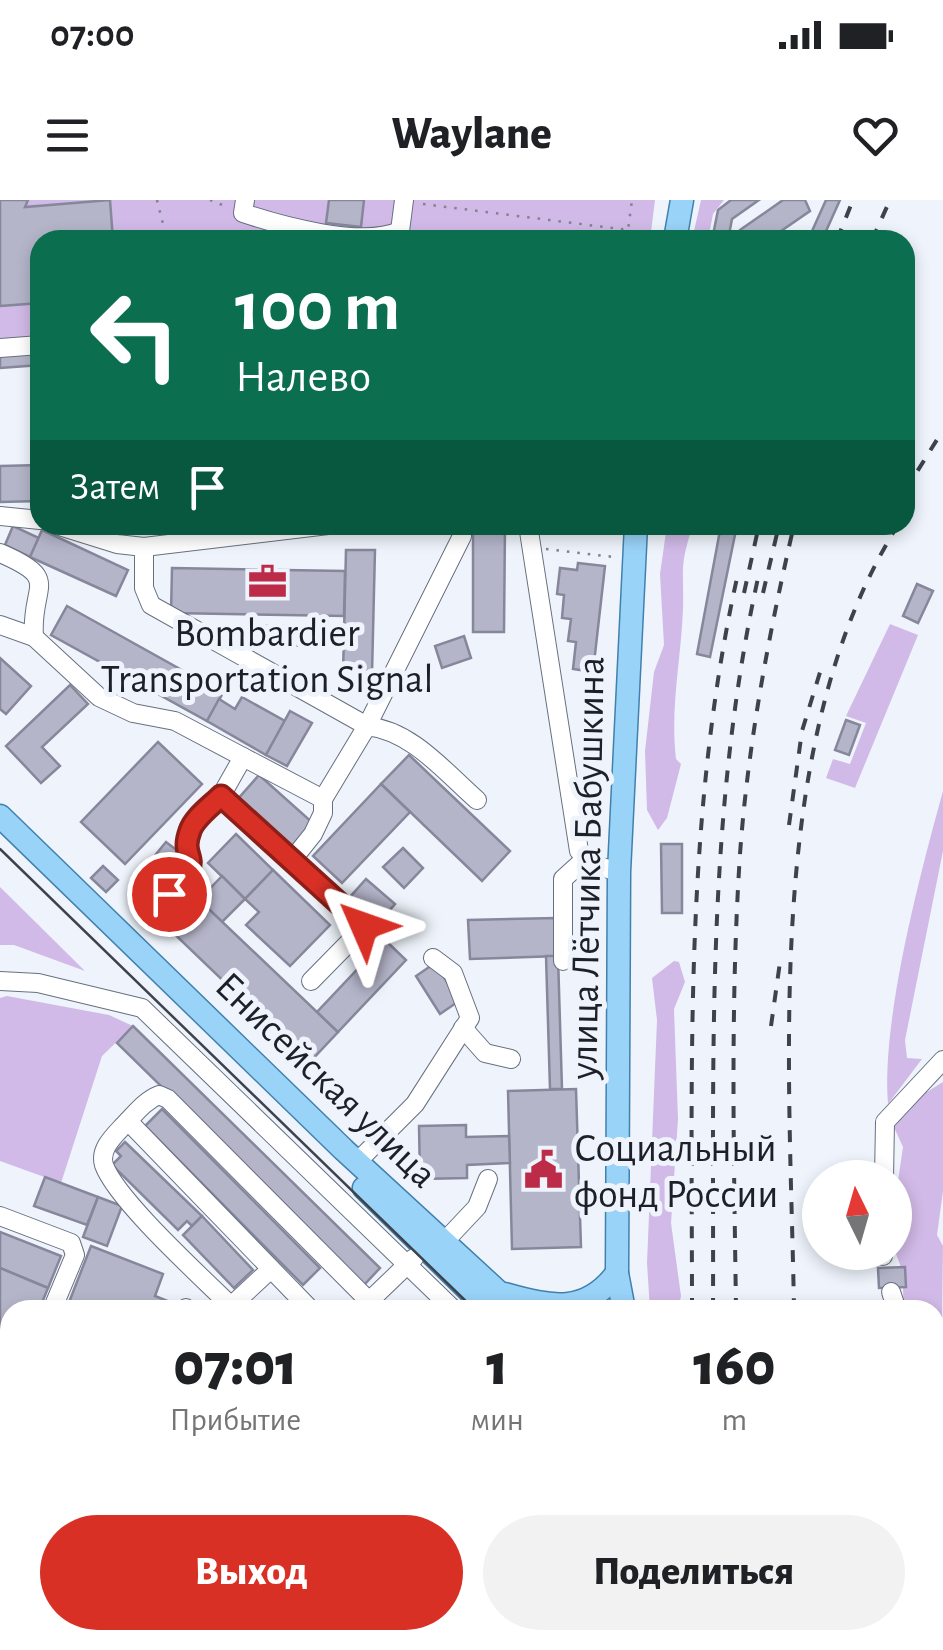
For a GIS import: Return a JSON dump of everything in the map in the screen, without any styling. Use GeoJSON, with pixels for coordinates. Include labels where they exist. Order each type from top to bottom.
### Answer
{"type":"FeatureCollection","features":[{"type":"Feature","properties":{"kind":"main road"},"geometry":{"type":"LineString","coordinates":[[677,230],[682,200]]}},
{"type":"Feature","properties":{"kind":"main road","name":"улица Лётчика Бабушкина"},"geometry":{"type":"LineString","coordinates":[[622,1300],[617,1273],[619,872],[636,535]]}},
{"type":"Feature","properties":{"kind":"main road","name":"Енисейская улица"},"geometry":{"type":"LineString","coordinates":[[0,816],[357,1162],[426,1251]]}},
{"type":"Feature","properties":{"kind":"main road","name":"Енисейская улица"},"geometry":{"type":"LineString","coordinates":[[0,834],[426,1251],[497,1300]]}},
{"type":"Feature","properties":{"kind":"main road"},"geometry":{"type":"LineString","coordinates":[[589,1300],[601,1295],[617,1273]]}},
{"type":"Feature","properties":{"kind":"main road","name":"улица Лётчика Бабушкина"},"geometry":{"type":"LineString","coordinates":[[610,1300],[617,1273]]}},
{"type":"Feature","properties":{"kind":"lane"},"geometry":{"type":"LineString","coordinates":[[404,200],[404,230]]}},
{"type":"Feature","properties":{"kind":"lane"},"geometry":{"type":"LineString","coordinates":[[244,207],[304,230]]}},
{"type":"Feature","properties":{"kind":"lane"},"geometry":{"type":"LineString","coordinates":[[0,348],[30,346]]}},
{"type":"Feature","properties":{"kind":"lane"},"geometry":{"type":"LineString","coordinates":[[0,516],[30,519]]}},
{"type":"Feature","properties":{"kind":"lane"},"geometry":{"type":"LineString","coordinates":[[88,535],[144,547],[244,535]]}},
{"type":"Feature","properties":{"kind":"lane"},"geometry":{"type":"LineString","coordinates":[[293,859],[323,813],[323,799],[367,726],[462,535]]}},
{"type":"Feature","properties":{"kind":"lane"},"geometry":{"type":"LineString","coordinates":[[530,535],[584,860]]}},
{"type":"Feature","properties":{"kind":"lane"},"geometry":{"type":"LineString","coordinates":[[144,547],[144,588],[151,605],[367,726],[389,728],[415,745],[477,800]]}},
{"type":"Feature","properties":{"kind":"lane"},"geometry":{"type":"LineString","coordinates":[[0,553],[30,566],[40,577],[32,612],[34,637]]}},
{"type":"Feature","properties":{"kind":"lane"},"geometry":{"type":"LineString","coordinates":[[0,625],[34,637],[99,697],[132,713],[175,721],[323,799]]}},
{"type":"Feature","properties":{"kind":"lane"},"geometry":{"type":"LineString","coordinates":[[169,894],[189,874],[193,862],[188,837],[191,826],[221,796],[243,758]]}},
{"type":"Feature","properties":{"kind":"lane"},"geometry":{"type":"LineString","coordinates":[[221,796],[364,926],[311,981]]}},
{"type":"Feature","properties":{"kind":"lane"},"geometry":{"type":"LineString","coordinates":[[584,860],[619,872]]}},
{"type":"Feature","properties":{"kind":"lane"},"geometry":{"type":"LineString","coordinates":[[564,961],[563,879],[584,860]]}},
{"type":"Feature","properties":{"kind":"lane"},"geometry":{"type":"LineString","coordinates":[[357,1162],[416,1104],[470,1018],[453,973],[433,958]]}},
{"type":"Feature","properties":{"kind":"lane"},"geometry":{"type":"LineString","coordinates":[[0,980],[38,982],[142,1008],[426,1251],[449,1300]]}},
{"type":"Feature","properties":{"kind":"lane"},"geometry":{"type":"LineString","coordinates":[[463,1028],[484,1053],[511,1059]]}},
{"type":"Feature","properties":{"kind":"lane"},"geometry":{"type":"LineString","coordinates":[[884,1160],[885,1122],[943,1060]]}},
{"type":"Feature","properties":{"kind":"lane"},"geometry":{"type":"LineString","coordinates":[[225,1300],[146,1220],[104,1165],[104,1150],[148,1099],[159,1095],[168,1099],[359,1300]]}},
{"type":"Feature","properties":{"kind":"lane"},"geometry":{"type":"LineString","coordinates":[[128,1122],[301,1300]]}},
{"type":"Feature","properties":{"kind":"lane"},"geometry":{"type":"LineString","coordinates":[[372,1300],[478,1207],[488,1179]]}},
{"type":"Feature","properties":{"kind":"lane"},"geometry":{"type":"LineString","coordinates":[[0,1216],[71,1243],[74,1255],[56,1300]]}},
{"type":"Feature","properties":{"kind":"lane"},"geometry":{"type":"LineString","coordinates":[[241,1300],[271,1268]]}},
{"type":"Feature","properties":{"kind":"path"},"geometry":{"type":"LineString","coordinates":[[157,200],[164,230]]}},
{"type":"Feature","properties":{"kind":"path"},"geometry":{"type":"LineString","coordinates":[[210,200],[244,207]]}},
{"type":"Feature","properties":{"kind":"path"},"geometry":{"type":"LineString","coordinates":[[423,204],[628,230],[632,200]]}},
{"type":"Feature","properties":{"kind":"path"},"geometry":{"type":"LineString","coordinates":[[533,548],[614,557]]}},
{"type":"Feature","properties":{"kind":"shaded area"},"geometry":{"type":"Polygon","coordinates":[[[0,200],[655,200],[651,230],[30,230],[30,341],[0,344],[0,200]]]}},
{"type":"Feature","properties":{"kind":"shaded area"},"geometry":{"type":"Polygon","coordinates":[[[701,200],[724,200],[713,214],[710,230],[694,230],[701,200]]]}},
{"type":"Feature","properties":{"kind":"shaded area"},"geometry":{"type":"Polygon","coordinates":[[[666,535],[690,535],[684,559],[675,703],[674,740],[676,759],[681,764],[667,818],[658,830],[647,810],[645,751],[654,672],[664,645],[660,574],[666,535]]]}},
{"type":"Feature","properties":{"kind":"shaded area"},"geometry":{"type":"Polygon","coordinates":[[[890,624],[918,635],[855,788],[826,778],[833,759],[850,764],[866,723],[846,716],[890,624]]]}},
{"type":"Feature","properties":{"kind":"shaded area"},"geometry":{"type":"Polygon","coordinates":[[[943,791],[943,851],[905,1040],[907,1058],[922,1059],[888,1104],[887,1070],[896,990],[943,791]]]}},
{"type":"Feature","properties":{"kind":"shaded area"},"geometry":{"type":"Polygon","coordinates":[[[0,887],[85,971],[14,945],[0,945],[0,887]]]}},
{"type":"Feature","properties":{"kind":"shaded area"},"geometry":{"type":"Polygon","coordinates":[[[674,961],[679,962],[685,982],[674,1009],[678,1119],[671,1223],[680,1300],[649,1300],[647,1263],[657,1020],[652,978],[674,961]]]}},
{"type":"Feature","properties":{"kind":"shaded area"},"geometry":{"type":"Polygon","coordinates":[[[7,996],[109,1015],[133,1026],[102,1056],[61,1183],[0,1161],[0,998],[7,996]]]}},
{"type":"Feature","properties":{"kind":"shaded area"},"geometry":{"type":"Polygon","coordinates":[[[943,1082],[943,1191],[937,1235],[943,1246],[942,1300],[904,1300],[902,1270],[912,1270],[912,1160],[901,1160],[903,1147],[892,1123],[904,1106],[943,1082]]]}},
{"type":"Feature","properties":{"kind":"building"},"geometry":{"type":"Polygon","coordinates":[[[0,200],[28,200],[25,207],[110,200],[112,230],[30,230],[30,304],[0,306],[0,200]]]}},
{"type":"Feature","properties":{"kind":"building"},"geometry":{"type":"Polygon","coordinates":[[[329,200],[364,200],[361,227],[326,223],[329,200]]]}},
{"type":"Feature","properties":{"kind":"building"},"geometry":{"type":"Polygon","coordinates":[[[731,200],[759,200],[732,219],[730,230],[714,230],[718,210],[731,200]]]}},
{"type":"Feature","properties":{"kind":"building"},"geometry":{"type":"Polygon","coordinates":[[[783,200],[805,200],[810,211],[782,230],[740,230],[783,200]]]}},
{"type":"Feature","properties":{"kind":"building"},"geometry":{"type":"Polygon","coordinates":[[[826,200],[840,200],[826,230],[812,230],[826,200]]]}},
{"type":"Feature","properties":{"kind":"building"},"geometry":{"type":"Polygon","coordinates":[[[30,354],[30,366],[0,368],[0,356],[30,354]]]}},
{"type":"Feature","properties":{"kind":"building"},"geometry":{"type":"Polygon","coordinates":[[[30,465],[30,501],[0,502],[0,466],[30,465]]]}},
{"type":"Feature","properties":{"kind":"building"},"geometry":{"type":"Polygon","coordinates":[[[13,526],[39,538],[30,557],[5,545],[13,526]]]}},
{"type":"Feature","properties":{"kind":"building"},"geometry":{"type":"Polygon","coordinates":[[[40,535],[53,535],[128,570],[116,596],[30,557],[40,535]]]}},
{"type":"Feature","properties":{"kind":"building"},"geometry":{"type":"Polygon","coordinates":[[[170,535],[215,535],[171,540],[170,535]]]}},
{"type":"Feature","properties":{"kind":"building"},"geometry":{"type":"Polygon","coordinates":[[[473,535],[505,535],[504,632],[473,632],[473,535]]]}},
{"type":"Feature","properties":{"kind":"building"},"geometry":{"type":"Polygon","coordinates":[[[719,535],[735,535],[710,657],[697,654],[719,535]]]}},
{"type":"Feature","properties":{"kind":"building"},"geometry":{"type":"Polygon","coordinates":[[[346,550],[375,550],[372,674],[343,674],[346,550]]]}},
{"type":"Feature","properties":{"kind":"building"},"geometry":{"type":"Polygon","coordinates":[[[578,563],[605,566],[593,672],[573,669],[576,642],[568,641],[571,619],[562,618],[564,595],[557,594],[560,568],[577,570],[578,563]]]}},
{"type":"Feature","properties":{"kind":"building"},"geometry":{"type":"Polygon","coordinates":[[[172,568],[345,571],[344,616],[171,613],[172,568]]]}},
{"type":"Feature","properties":{"kind":"building"},"geometry":{"type":"Polygon","coordinates":[[[917,584],[933,591],[918,623],[903,616],[917,584]]]}},
{"type":"Feature","properties":{"kind":"building"},"geometry":{"type":"Polygon","coordinates":[[[67,606],[223,693],[207,721],[51,635],[67,606]]]}},
{"type":"Feature","properties":{"kind":"building"},"geometry":{"type":"Polygon","coordinates":[[[256,626],[318,626],[318,646],[256,645],[256,626]]]}},
{"type":"Feature","properties":{"kind":"building"},"geometry":{"type":"Polygon","coordinates":[[[464,636],[471,658],[442,668],[435,646],[464,636]]]}},
{"type":"Feature","properties":{"kind":"building"},"geometry":{"type":"Polygon","coordinates":[[[0,658],[31,686],[6,714],[0,709],[0,658]]]}},
{"type":"Feature","properties":{"kind":"building"},"geometry":{"type":"Polygon","coordinates":[[[70,685],[88,704],[42,747],[60,766],[41,783],[6,746],[70,685]]]}},
{"type":"Feature","properties":{"kind":"building"},"geometry":{"type":"Polygon","coordinates":[[[242,697],[285,721],[266,755],[207,721],[219,699],[235,709],[242,697]]]}},
{"type":"Feature","properties":{"kind":"building"},"geometry":{"type":"Polygon","coordinates":[[[290,711],[312,723],[287,766],[266,755],[290,711]]]}},
{"type":"Feature","properties":{"kind":"building"},"geometry":{"type":"Polygon","coordinates":[[[846,720],[860,725],[849,755],[835,750],[846,720]]]}},
{"type":"Feature","properties":{"kind":"building"},"geometry":{"type":"Polygon","coordinates":[[[158,742],[202,784],[125,864],[81,822],[158,742]]]}},
{"type":"Feature","properties":{"kind":"building"},"geometry":{"type":"Polygon","coordinates":[[[409,755],[510,851],[482,881],[381,784],[409,755]]]}},
{"type":"Feature","properties":{"kind":"building"},"geometry":{"type":"Polygon","coordinates":[[[259,775],[314,824],[291,849],[237,800],[259,775]]]}},
{"type":"Feature","properties":{"kind":"building"},"geometry":{"type":"Polygon","coordinates":[[[381,784],[410,812],[342,883],[313,856],[381,784]]]}},
{"type":"Feature","properties":{"kind":"building"},"geometry":{"type":"Polygon","coordinates":[[[236,834],[273,870],[245,899],[208,863],[236,834]]]}},
{"type":"Feature","properties":{"kind":"building"},"geometry":{"type":"Polygon","coordinates":[[[166,842],[183,855],[168,873],[152,859],[166,842]]]}},
{"type":"Feature","properties":{"kind":"building"},"geometry":{"type":"Polygon","coordinates":[[[661,844],[682,844],[682,913],[662,913],[661,844]]]}},
{"type":"Feature","properties":{"kind":"building"},"geometry":{"type":"Polygon","coordinates":[[[403,848],[423,868],[404,888],[383,867],[403,848]]]}},
{"type":"Feature","properties":{"kind":"building"},"geometry":{"type":"Polygon","coordinates":[[[103,866],[118,880],[106,892],[91,878],[103,866]]]}},
{"type":"Feature","properties":{"kind":"building"},"geometry":{"type":"Polygon","coordinates":[[[273,870],[330,925],[290,966],[246,925],[259,912],[245,899],[273,870]]]}},
{"type":"Feature","properties":{"kind":"building"},"geometry":{"type":"Polygon","coordinates":[[[222,876],[245,899],[222,922],[199,900],[222,876]]]}},
{"type":"Feature","properties":{"kind":"building"},"geometry":{"type":"Polygon","coordinates":[[[366,879],[395,904],[379,922],[350,897],[366,879]]]}},
{"type":"Feature","properties":{"kind":"building"},"geometry":{"type":"Polygon","coordinates":[[[193,894],[338,1032],[309,1063],[164,924],[193,894]]]}},
{"type":"Feature","properties":{"kind":"building"},"geometry":{"type":"Polygon","coordinates":[[[556,918],[558,956],[470,959],[468,920],[556,918]]]}},
{"type":"Feature","properties":{"kind":"building"},"geometry":{"type":"Polygon","coordinates":[[[385,940],[406,960],[338,1032],[317,1012],[385,940]]]}},
{"type":"Feature","properties":{"kind":"building"},"geometry":{"type":"Polygon","coordinates":[[[546,956],[558,956],[562,1089],[550,1089],[546,956]]]}},
{"type":"Feature","properties":{"kind":"building"},"geometry":{"type":"Polygon","coordinates":[[[435,963],[459,1001],[440,1014],[416,976],[435,963]]]}},
{"type":"Feature","properties":{"kind":"building"},"geometry":{"type":"Polygon","coordinates":[[[133,1026],[380,1268],[364,1285],[117,1043],[133,1026]]]}},
{"type":"Feature","properties":{"kind":"building"},"geometry":{"type":"Polygon","coordinates":[[[576,1089],[581,1247],[512,1249],[508,1091],[576,1089]]]}},
{"type":"Feature","properties":{"kind":"building"},"geometry":{"type":"Polygon","coordinates":[[[162,1109],[320,1268],[303,1285],[145,1126],[162,1109]]]}},
{"type":"Feature","properties":{"kind":"building"},"geometry":{"type":"Polygon","coordinates":[[[466,1125],[466,1137],[509,1136],[510,1163],[467,1165],[467,1178],[420,1179],[419,1126],[466,1125]]]}},
{"type":"Feature","properties":{"kind":"building"},"geometry":{"type":"Polygon","coordinates":[[[125,1142],[202,1216],[192,1226],[187,1221],[178,1230],[112,1165],[121,1156],[116,1151],[125,1142]]]}},
{"type":"Feature","properties":{"kind":"building"},"geometry":{"type":"Polygon","coordinates":[[[45,1177],[98,1197],[87,1225],[34,1206],[45,1177]]]}},
{"type":"Feature","properties":{"kind":"building"},"geometry":{"type":"Polygon","coordinates":[[[98,1197],[122,1206],[107,1246],[83,1237],[98,1197]]]}},
{"type":"Feature","properties":{"kind":"building"},"geometry":{"type":"Polygon","coordinates":[[[202,1216],[253,1270],[234,1288],[183,1235],[202,1216]]]}},
{"type":"Feature","properties":{"kind":"building"},"geometry":{"type":"Polygon","coordinates":[[[0,1232],[61,1256],[48,1288],[0,1268],[0,1232]]]}},
{"type":"Feature","properties":{"kind":"building"},"geometry":{"type":"Polygon","coordinates":[[[91,1246],[163,1274],[155,1296],[165,1300],[70,1300],[91,1246]]]}},
{"type":"Feature","properties":{"kind":"building"},"geometry":{"type":"Polygon","coordinates":[[[0,1268],[48,1288],[43,1300],[0,1300],[0,1268]]]}},
{"type":"Feature","properties":{"kind":"building"},"geometry":{"type":"Polygon","coordinates":[[[878,1270],[905,1270],[906,1287],[879,1288],[878,1270]]]}},
{"type":"Feature","properties":{"kind":"tram line"},"geometry":{"type":"LineString","coordinates":[[0,849],[465,1300]]}},
{"type":"Feature","properties":{"kind":"railway"},"geometry":{"type":"LineString","coordinates":[[841,230],[853,200]]}},
{"type":"Feature","properties":{"kind":"railway"},"geometry":{"type":"LineString","coordinates":[[876,230],[890,200]]}},
{"type":"Feature","properties":{"kind":"railway"},"geometry":{"type":"LineString","coordinates":[[915,475],[943,430]]}},
{"type":"Feature","properties":{"kind":"railway"},"geometry":{"type":"LineString","coordinates":[[744,593],[757,535]]}},
{"type":"Feature","properties":{"kind":"railway"},"geometry":{"type":"LineString","coordinates":[[763,593],[777,535]]}},
{"type":"Feature","properties":{"kind":"railway"},"geometry":{"type":"LineString","coordinates":[[736,1300],[734,1025],[740,854],[761,688],[792,535]]}},
{"type":"Feature","properties":{"kind":"railway"},"geometry":{"type":"LineString","coordinates":[[794,1300],[789,1010],[804,803],[824,704],[854,611],[893,535]]}},
{"type":"Feature","properties":{"kind":"railway"},"geometry":{"type":"LineString","coordinates":[[692,1300],[692,1034],[699,850],[720,668],[737,578]]}},
{"type":"Feature","properties":{"kind":"railway"},"geometry":{"type":"LineString","coordinates":[[713,1300],[714,1034],[721,851],[741,669],[758,578]]}},
{"type":"Feature","properties":{"kind":"railway"},"geometry":{"type":"LineString","coordinates":[[789,825],[802,731],[821,669]]}},
{"type":"Feature","properties":{"kind":"railway"},"geometry":{"type":"LineString","coordinates":[[771,1026],[781,955]]}},
{"type":"Feature","properties":{"kind":"place","name":"Bombardier Transportation Signal"},"geometry":{"type":"Point","coordinates":[267,582]}},
{"type":"Feature","properties":{"kind":"place","name":"Социальный фонд России"},"geometry":{"type":"Point","coordinates":[544,1170]}},
{"type":"Feature","properties":{"kind":"route"},"geometry":{"type":"LineString","coordinates":[[169,894],[189,874],[193,862],[188,837],[191,826],[221,796],[364,926]]}}]}
